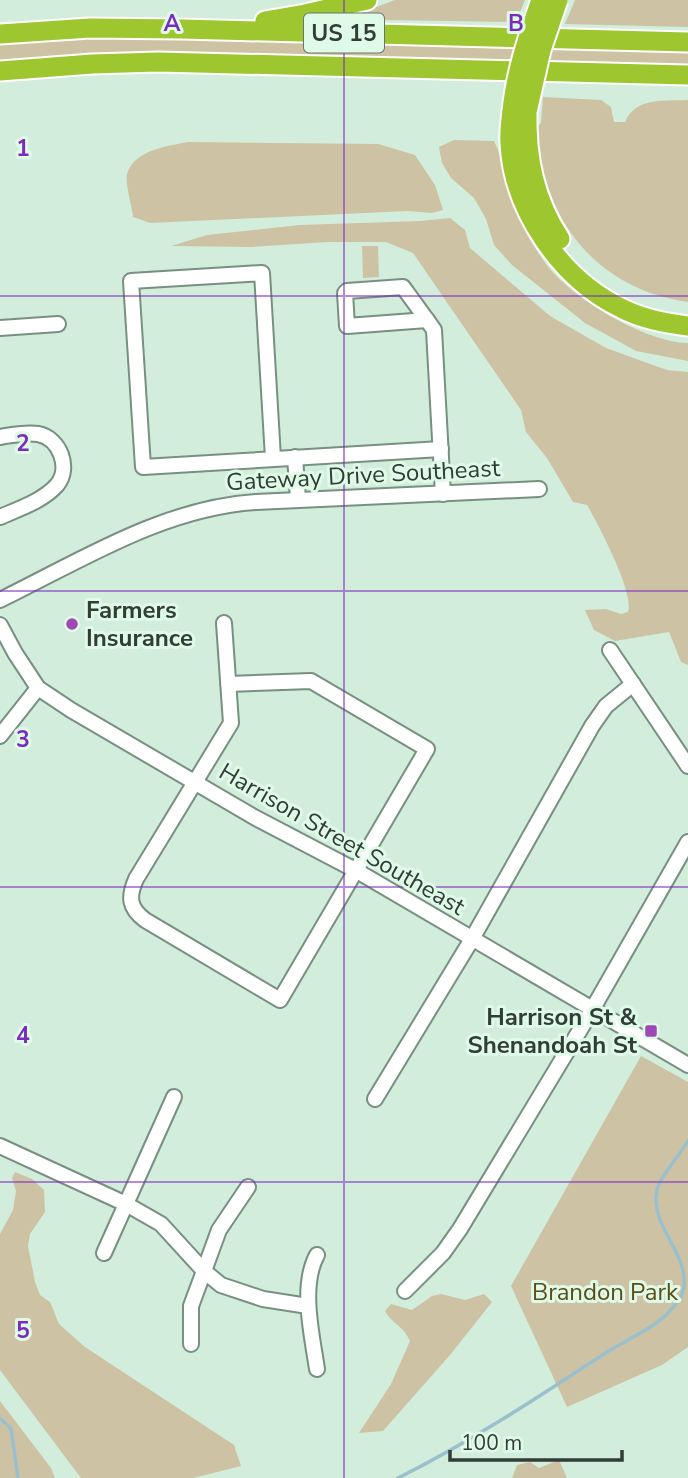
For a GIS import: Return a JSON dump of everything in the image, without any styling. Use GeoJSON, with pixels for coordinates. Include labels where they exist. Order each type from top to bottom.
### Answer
{"type":"FeatureCollection","features":[{"type":"Feature","properties":{"kind":"highway"},"geometry":{"type":"LineString","coordinates":[[182,29],[278,19],[367,0]]}},
{"type":"Feature","properties":{"kind":"highway"},"geometry":{"type":"LineString","coordinates":[[541,0],[520,61],[519,111],[536,190],[551,226],[590,273],[622,295],[661,312],[688,316]]}},
{"type":"Feature","properties":{"kind":"highway"},"geometry":{"type":"LineString","coordinates":[[558,0],[510,141],[517,183],[533,221],[560,261],[603,298],[622,309],[645,317],[688,326]]}},
{"type":"Feature","properties":{"kind":"highway","name":"US 15"},"geometry":{"type":"LineString","coordinates":[[0,34],[90,28],[182,29],[688,42]]}},
{"type":"Feature","properties":{"kind":"highway","name":"US 15"},"geometry":{"type":"LineString","coordinates":[[0,71],[158,62],[600,73],[688,78]]}},
{"type":"Feature","properties":{"kind":"street"},"geometry":{"type":"LineString","coordinates":[[273,458],[262,273],[131,281],[144,467],[441,449]]}},
{"type":"Feature","properties":{"kind":"street"},"geometry":{"type":"LineString","coordinates":[[426,320],[347,326],[345,293],[403,287],[433,330],[443,494]]}},
{"type":"Feature","properties":{"kind":"street"},"geometry":{"type":"LineString","coordinates":[[0,328],[58,324]]}},
{"type":"Feature","properties":{"kind":"street"},"geometry":{"type":"LineString","coordinates":[[0,437],[36,433],[45,436],[59,449],[64,466],[57,485],[44,496],[0,517]]}},
{"type":"Feature","properties":{"kind":"street"},"geometry":{"type":"LineString","coordinates":[[295,457],[298,499]]}},
{"type":"Feature","properties":{"kind":"street","name":"Gateway Drive Southeast"},"geometry":{"type":"LineString","coordinates":[[0,600],[164,520],[234,503],[539,489]]}},
{"type":"Feature","properties":{"kind":"street"},"geometry":{"type":"LineString","coordinates":[[224,623],[228,684],[231,723],[136,879],[131,891],[131,905],[145,920],[280,1000],[427,749],[311,681],[228,684]]}},
{"type":"Feature","properties":{"kind":"street","name":"Harrison Street Southeast"},"geometry":{"type":"LineString","coordinates":[[0,625],[38,688],[71,710],[254,817],[356,871],[688,1065]]}},
{"type":"Feature","properties":{"kind":"street"},"geometry":{"type":"LineString","coordinates":[[610,650],[688,766]]}},
{"type":"Feature","properties":{"kind":"street"},"geometry":{"type":"LineString","coordinates":[[375,1100],[472,939],[592,726],[606,706],[633,684]]}},
{"type":"Feature","properties":{"kind":"street"},"geometry":{"type":"LineString","coordinates":[[0,736],[38,688]]}},
{"type":"Feature","properties":{"kind":"street"},"geometry":{"type":"LineString","coordinates":[[405,1291],[443,1253],[460,1230],[592,1010],[629,941],[688,842]]}},
{"type":"Feature","properties":{"kind":"street"},"geometry":{"type":"LineString","coordinates":[[104,1253],[174,1097]]}},
{"type":"Feature","properties":{"kind":"street"},"geometry":{"type":"LineString","coordinates":[[0,1146],[126,1204],[161,1224],[221,1285],[247,1295],[308,1306]]}},
{"type":"Feature","properties":{"kind":"street"},"geometry":{"type":"LineString","coordinates":[[191,1345],[191,1306],[219,1230],[248,1187]]}},
{"type":"Feature","properties":{"kind":"street"},"geometry":{"type":"LineString","coordinates":[[317,1255],[313,1264],[308,1306],[317,1369]]}},
{"type":"Feature","properties":{"kind":"green space"},"geometry":{"type":"Polygon","coordinates":[[[395,0],[525,0],[516,22],[324,19],[368,10],[395,0]]]}},
{"type":"Feature","properties":{"kind":"green space"},"geometry":{"type":"Polygon","coordinates":[[[575,0],[688,0],[688,27],[565,24],[575,0]]]}},
{"type":"Feature","properties":{"kind":"green space"},"geometry":{"type":"Polygon","coordinates":[[[85,36],[688,47],[688,67],[0,62],[0,42],[85,36]]]}},
{"type":"Feature","properties":{"kind":"green space"},"geometry":{"type":"Polygon","coordinates":[[[543,97],[601,100],[611,107],[614,122],[625,122],[636,108],[643,104],[688,100],[688,302],[655,294],[626,282],[600,265],[579,243],[562,218],[549,190],[541,159],[538,126],[541,123],[543,97]]]}},
{"type":"Feature","properties":{"kind":"green space"},"geometry":{"type":"Polygon","coordinates":[[[454,140],[494,141],[521,223],[538,253],[557,277],[590,303],[631,327],[671,341],[688,343],[688,361],[636,351],[585,323],[512,265],[494,245],[486,219],[474,198],[451,178],[442,163],[439,147],[454,140]]]}},
{"type":"Feature","properties":{"kind":"green space"},"geometry":{"type":"Polygon","coordinates":[[[188,142],[378,144],[415,155],[435,185],[443,210],[432,213],[407,211],[150,223],[133,217],[127,179],[131,166],[137,159],[153,150],[188,142]]]}},
{"type":"Feature","properties":{"kind":"green space"},"geometry":{"type":"Polygon","coordinates":[[[450,218],[465,230],[470,248],[550,316],[606,348],[667,370],[688,372],[688,665],[681,662],[669,632],[615,641],[594,630],[585,610],[606,609],[621,614],[628,612],[626,590],[607,542],[587,505],[573,502],[547,458],[526,432],[521,410],[413,253],[386,242],[329,242],[252,247],[171,246],[207,235],[300,225],[450,218]]]}},
{"type":"Feature","properties":{"kind":"green space"},"geometry":{"type":"Polygon","coordinates":[[[362,246],[378,246],[379,277],[363,278],[362,246]]]}},
{"type":"Feature","properties":{"kind":"green space","name":"Brandon Park"},"geometry":{"type":"Polygon","coordinates":[[[641,1056],[688,1082],[688,1347],[662,1365],[567,1407],[511,1286],[641,1056]]]}},
{"type":"Feature","properties":{"kind":"green space"},"geometry":{"type":"Polygon","coordinates":[[[15,1172],[32,1179],[44,1190],[45,1212],[30,1234],[28,1246],[40,1295],[50,1302],[59,1324],[85,1347],[234,1445],[241,1466],[193,1478],[81,1478],[0,1370],[0,1234],[13,1210],[16,1191],[12,1178],[15,1172]]]}},
{"type":"Feature","properties":{"kind":"green space"},"geometry":{"type":"Polygon","coordinates":[[[441,1294],[465,1300],[484,1294],[492,1302],[450,1355],[383,1431],[359,1433],[391,1384],[410,1341],[385,1311],[391,1304],[412,1310],[432,1296],[441,1294]]]}},
{"type":"Feature","properties":{"kind":"green space"},"geometry":{"type":"Polygon","coordinates":[[[0,1401],[51,1468],[55,1478],[0,1478],[0,1401]]]}},
{"type":"Feature","properties":{"kind":"green space"},"geometry":{"type":"Polygon","coordinates":[[[559,1460],[567,1478],[512,1478],[517,1465],[530,1462],[539,1468],[559,1460]]]}},
{"type":"Feature","properties":{"kind":"waterway"},"geometry":{"type":"LineString","coordinates":[[398,1478],[503,1419],[649,1328],[673,1308],[683,1292],[684,1274],[658,1215],[657,1190],[662,1178],[688,1141]]}},
{"type":"Feature","properties":{"kind":"waterway"},"geometry":{"type":"LineString","coordinates":[[0,1418],[11,1429],[18,1478]]}},
{"type":"Feature","properties":{"kind":"place","name":"Farmers Insurance"},"geometry":{"type":"Point","coordinates":[72,624]}},
{"type":"Feature","properties":{"kind":"place","name":"Harrison St & Shenandoah St"},"geometry":{"type":"Point","coordinates":[651,1031]}}]}
